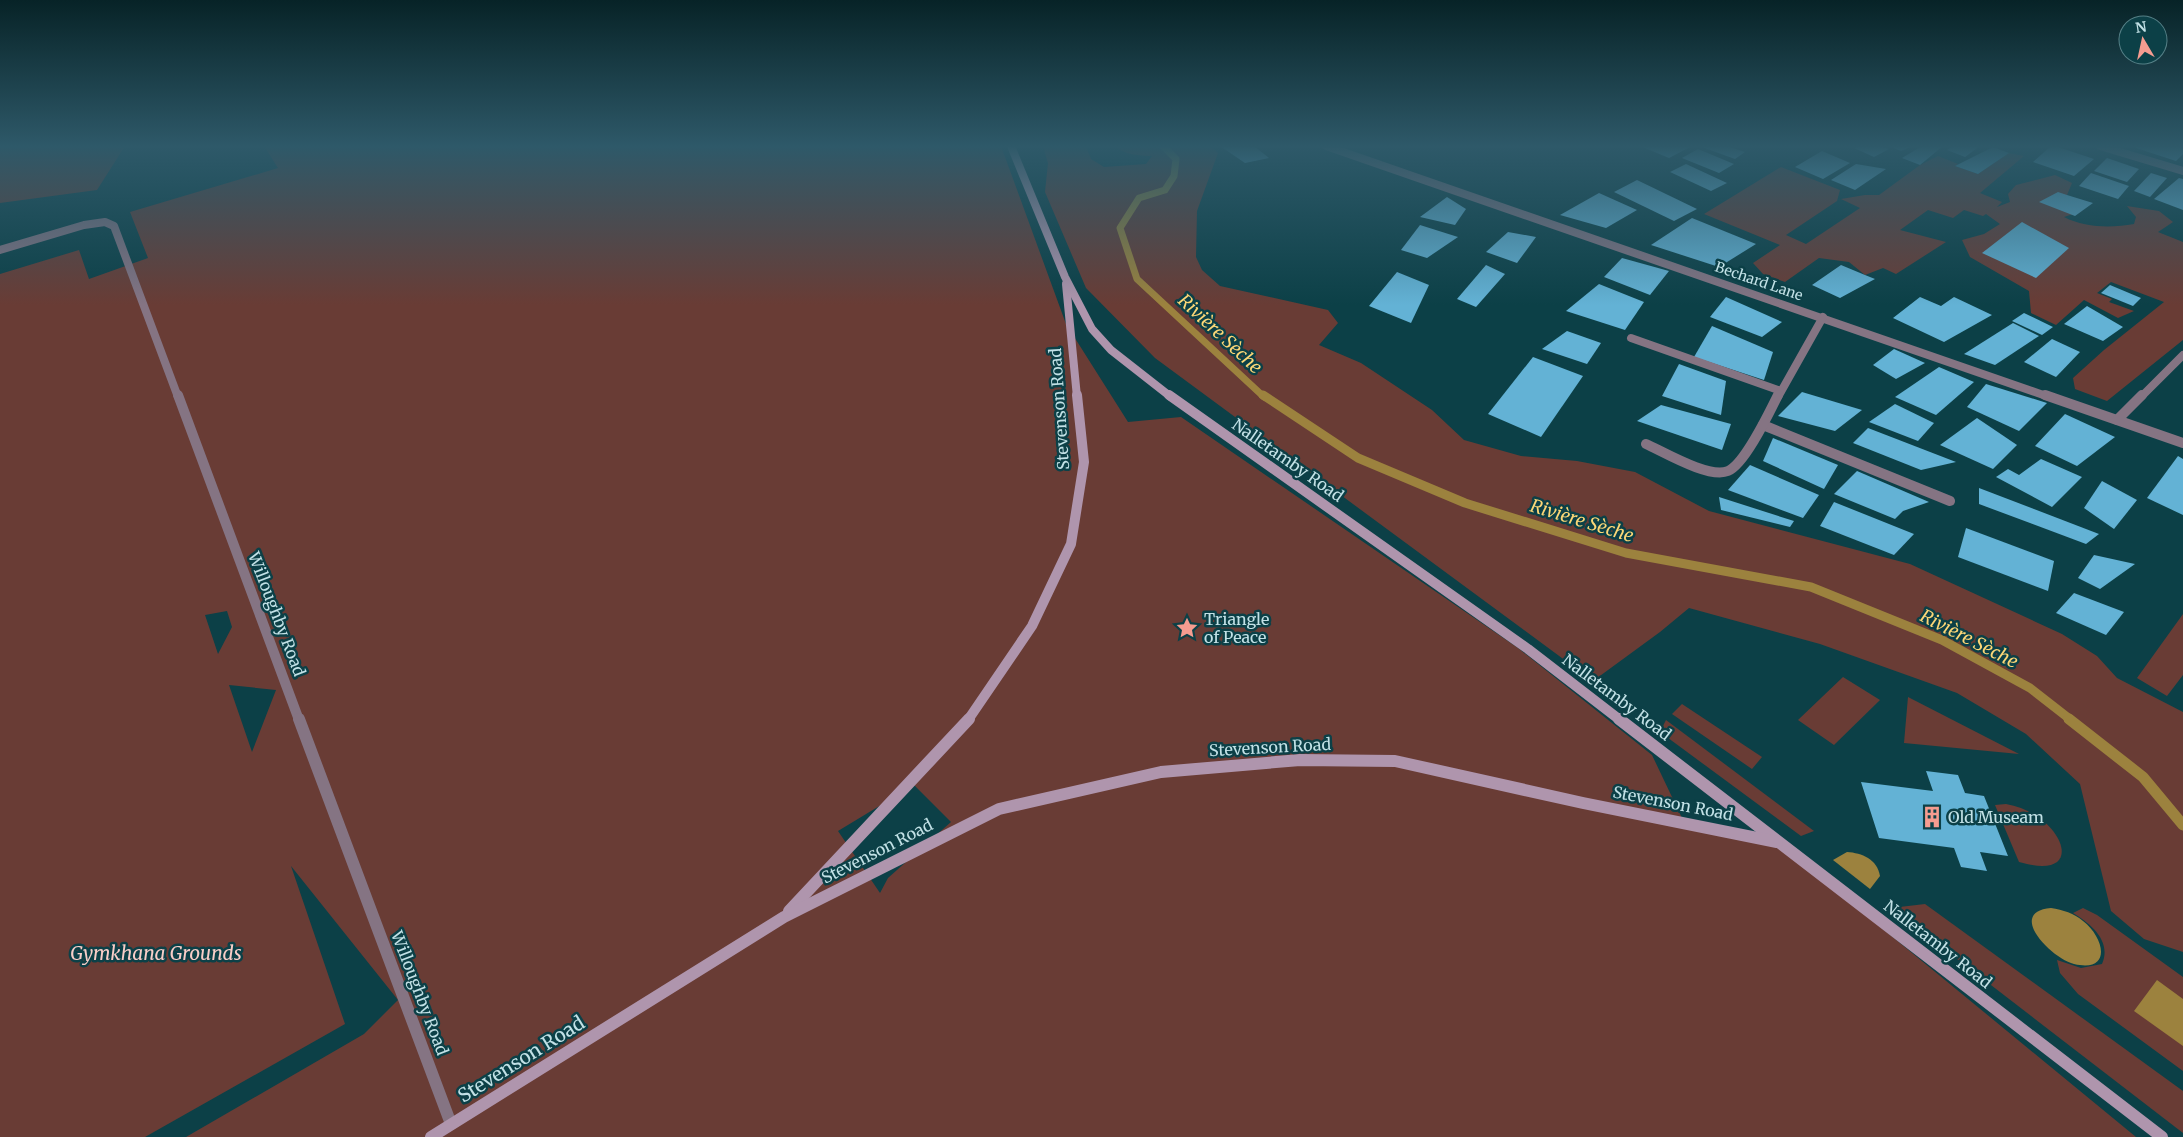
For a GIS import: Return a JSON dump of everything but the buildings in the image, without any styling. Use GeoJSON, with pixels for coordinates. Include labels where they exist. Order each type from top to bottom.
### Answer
{"type":"FeatureCollection","features":[{"type":"Feature","properties":{"kind":"street"},"geometry":{"type":"LineString","coordinates":[[1033,199],[1065,277]]}},
{"type":"Feature","properties":{"kind":"street","name":"Bechard Lane"},"geometry":{"type":"LineString","coordinates":[[1480,199],[2183,443]]}},
{"type":"Feature","properties":{"kind":"street","name":"Willoughby Road"},"geometry":{"type":"LineString","coordinates":[[0,250],[84,225],[105,222],[114,226],[451,1124]]}},
{"type":"Feature","properties":{"kind":"street","name":"Nalletamby Road"},"geometry":{"type":"LineString","coordinates":[[1065,277],[1092,329],[1111,350],[1156,386],[1528,649],[2162,1137]]}},
{"type":"Feature","properties":{"kind":"street","name":"Stevenson Road"},"geometry":{"type":"LineString","coordinates":[[784,917],[964,726],[1032,626],[1071,544],[1084,462],[1065,277]]}},
{"type":"Feature","properties":{"kind":"street"},"geometry":{"type":"LineString","coordinates":[[1646,444],[1706,470],[1718,473],[1727,472],[1740,463],[1823,317]]}},
{"type":"Feature","properties":{"kind":"street"},"geometry":{"type":"LineString","coordinates":[[1630,338],[1781,391]]}},
{"type":"Feature","properties":{"kind":"street"},"geometry":{"type":"LineString","coordinates":[[2117,420],[2183,355]]}},
{"type":"Feature","properties":{"kind":"street"},"geometry":{"type":"LineString","coordinates":[[1763,425],[1950,501]]}},
{"type":"Feature","properties":{"kind":"street","name":"Stevenson Road"},"geometry":{"type":"LineString","coordinates":[[431,1137],[784,917],[999,809],[1161,772],[1300,760],[1395,761],[1583,803],[1781,843]]}},
{"type":"Feature","properties":{"kind":"green space"},"geometry":{"type":"Polygon","coordinates":[[[0,199],[29,199],[0,203],[0,199]]]}},
{"type":"Feature","properties":{"kind":"green space","name":"Gymkhana Grounds"},"geometry":{"type":"Polygon","coordinates":[[[174,199],[1020,199],[1066,324],[1128,422],[1181,417],[1518,648],[1652,755],[1682,818],[1788,851],[2136,1137],[186,1137],[364,1034],[398,1000],[291,866],[345,1024],[145,1137],[0,1137],[0,274],[79,250],[89,279],[148,258],[130,212],[174,199]],[[227,611],[205,615],[218,654],[232,627],[227,611]],[[229,685],[252,752],[276,690],[229,685]],[[914,785],[838,831],[880,893],[888,878],[951,822],[914,785]]]}},
{"type":"Feature","properties":{"kind":"green space"},"geometry":{"type":"Polygon","coordinates":[[[1048,199],[1201,199],[1197,211],[1196,257],[1202,270],[1220,286],[1328,310],[1338,323],[1319,345],[1361,363],[1432,410],[1464,440],[1521,456],[1577,461],[1635,472],[1709,511],[1910,564],[2062,634],[2097,656],[2117,678],[2183,712],[2183,952],[2144,939],[2111,911],[2080,784],[2026,734],[1957,693],[1820,644],[1689,608],[1660,632],[1593,681],[1155,358],[1086,288],[1048,199]]]}},
{"type":"Feature","properties":{"kind":"green space"},"geometry":{"type":"Polygon","coordinates":[[[1728,199],[1838,199],[1786,235],[1806,244],[1860,208],[1841,199],[1995,199],[2002,202],[1997,207],[2010,202],[2009,199],[2063,199],[2082,211],[2064,217],[2072,221],[2099,226],[2134,224],[2136,217],[2127,206],[2159,211],[2173,222],[2158,232],[2183,242],[2183,340],[2107,401],[2075,389],[2073,378],[2104,350],[2164,302],[2111,282],[2097,293],[2112,299],[2109,302],[2134,311],[2118,318],[2084,300],[2056,325],[2031,313],[2029,291],[1970,257],[1962,240],[1984,234],[2000,224],[1986,214],[1983,216],[1964,210],[1953,218],[1928,210],[1900,230],[1946,242],[1896,274],[1883,268],[1865,275],[1849,262],[1819,258],[1785,282],[1763,274],[1753,263],[1780,245],[1704,214],[1728,199]]]}},
{"type":"Feature","properties":{"kind":"green space"},"geometry":{"type":"Polygon","coordinates":[[[2183,614],[2183,675],[2167,696],[2137,678],[2183,614]]]}},
{"type":"Feature","properties":{"kind":"green space"},"geometry":{"type":"Polygon","coordinates":[[[1843,677],[1880,700],[1834,745],[1798,720],[1843,677]]]}},
{"type":"Feature","properties":{"kind":"green space"},"geometry":{"type":"Polygon","coordinates":[[[1908,697],[2019,754],[1904,743],[1908,697]]]}},
{"type":"Feature","properties":{"kind":"green space"},"geometry":{"type":"Polygon","coordinates":[[[1682,704],[1762,757],[1752,769],[1672,714],[1682,704]]]}},
{"type":"Feature","properties":{"kind":"green space"},"geometry":{"type":"Polygon","coordinates":[[[1666,720],[1814,831],[1801,836],[1660,732],[1666,720]]]}},
{"type":"Feature","properties":{"kind":"green space"},"geometry":{"type":"Polygon","coordinates":[[[2006,804],[2026,810],[2042,820],[2054,832],[2060,844],[2061,855],[2055,863],[2041,866],[2019,862],[1995,805],[2006,804]]]}},
{"type":"Feature","properties":{"kind":"green space"},"geometry":{"type":"Polygon","coordinates":[[[1925,904],[2183,1091],[2183,1133],[1891,908],[1925,904]]]}},
{"type":"Feature","properties":{"kind":"green space"},"geometry":{"type":"Polygon","coordinates":[[[2083,908],[2097,915],[2183,977],[2183,1071],[2078,994],[2060,973],[2057,960],[2081,968],[2102,964],[2104,948],[2102,941],[2087,922],[2073,913],[2083,908]]]}},
{"type":"Feature","properties":{"kind":"shaded area"},"geometry":{"type":"Polygon","coordinates":[[[1847,852],[1868,858],[1876,865],[1880,876],[1870,889],[1833,860],[1847,852]]]}},
{"type":"Feature","properties":{"kind":"shaded area"},"geometry":{"type":"Polygon","coordinates":[[[2051,908],[2080,918],[2090,928],[2100,944],[2101,952],[2099,959],[2095,963],[2086,965],[2074,964],[2065,960],[2045,945],[2037,935],[2032,926],[2032,918],[2038,911],[2051,908]]]}},
{"type":"Feature","properties":{"kind":"shaded area"},"geometry":{"type":"Polygon","coordinates":[[[2157,980],[2183,999],[2183,1046],[2134,1011],[2157,980]]]}},
{"type":"Feature","properties":{"kind":"waterway","name":"Rivière Sèche"},"geometry":{"type":"LineString","coordinates":[[1138,199],[1120,228],[1137,279],[1264,397]]}},
{"type":"Feature","properties":{"kind":"waterway","name":"Rivière Sèche"},"geometry":{"type":"LineString","coordinates":[[1263,395],[1358,458],[1465,503],[1626,553],[1811,587],[1942,640],[2030,688],[2071,720]]}},
{"type":"Feature","properties":{"kind":"waterway","name":"Rivière Sèche"},"geometry":{"type":"LineString","coordinates":[[2069,719],[2143,777],[2183,825]]}},
{"type":"Feature","properties":{"kind":"place","name":"Triangle of Peace"},"geometry":{"type":"Point","coordinates":[1187,628]}},
{"type":"Feature","properties":{"kind":"place","name":"Old Museam"},"geometry":{"type":"Point","coordinates":[1932,817]}}]}
